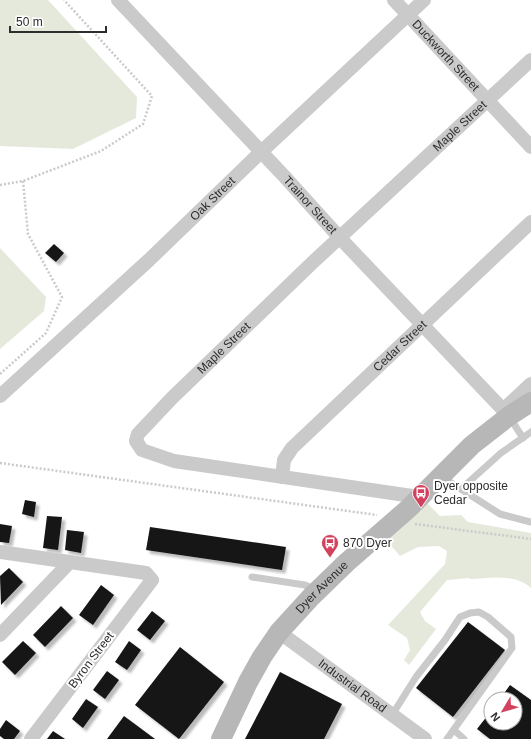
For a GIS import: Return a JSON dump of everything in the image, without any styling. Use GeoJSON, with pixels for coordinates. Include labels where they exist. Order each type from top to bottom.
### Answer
{"type":"FeatureCollection","features":[{"type":"Feature","properties":{"kind":"main road","name":"Dyer Avenue"},"geometry":{"type":"LineString","coordinates":[[221,739],[248,682],[279,632],[317,591],[396,519],[506,413],[531,402]]}},
{"type":"Feature","properties":{"kind":"street","name":"Trainor Street"},"geometry":{"type":"LineString","coordinates":[[118,0],[506,413]]}},
{"type":"Feature","properties":{"kind":"street","name":"Duckworth Street"},"geometry":{"type":"LineString","coordinates":[[394,0],[531,147]]}},
{"type":"Feature","properties":{"kind":"street","name":"Oak Street"},"geometry":{"type":"LineString","coordinates":[[0,396],[149,260],[261,152],[424,0]]}},
{"type":"Feature","properties":{"kind":"street","name":"Maple Street"},"geometry":{"type":"LineString","coordinates":[[419,497],[174,461],[142,450],[136,441],[138,434],[172,398],[312,263],[531,60]]}},
{"type":"Feature","properties":{"kind":"street","name":"Cedar Street"},"geometry":{"type":"LineString","coordinates":[[282,477],[284,460],[292,448],[531,222]]}},
{"type":"Feature","properties":{"kind":"street"},"geometry":{"type":"LineString","coordinates":[[506,413],[531,384]]}},
{"type":"Feature","properties":{"kind":"street"},"geometry":{"type":"LineString","coordinates":[[0,552],[70,562]]}},
{"type":"Feature","properties":{"kind":"street"},"geometry":{"type":"LineString","coordinates":[[0,635],[70,562]]}},
{"type":"Feature","properties":{"kind":"street","name":"Byron Street"},"geometry":{"type":"LineString","coordinates":[[31,739],[152,580],[146,572],[70,562]]}},
{"type":"Feature","properties":{"kind":"street","name":"Industrial Road"},"geometry":{"type":"LineString","coordinates":[[279,632],[425,739]]}},
{"type":"Feature","properties":{"kind":"lane"},"geometry":{"type":"LineString","coordinates":[[506,413],[523,438]]}},
{"type":"Feature","properties":{"kind":"lane"},"geometry":{"type":"LineString","coordinates":[[461,489],[501,453],[531,432]]}},
{"type":"Feature","properties":{"kind":"lane"},"geometry":{"type":"LineString","coordinates":[[441,476],[500,514],[531,522]]}},
{"type":"Feature","properties":{"kind":"lane"},"geometry":{"type":"LineString","coordinates":[[252,578],[305,585],[317,591]]}},
{"type":"Feature","properties":{"kind":"lane"},"geometry":{"type":"LineString","coordinates":[[392,715],[416,677],[445,640],[460,617],[470,613],[479,612],[488,617],[511,637],[512,648],[447,739]]}},
{"type":"Feature","properties":{"kind":"lane"},"geometry":{"type":"LineString","coordinates":[[454,730],[464,739]]}},
{"type":"Feature","properties":{"kind":"path"},"geometry":{"type":"LineString","coordinates":[[0,184],[23,181],[101,151],[142,124],[152,96],[64,0]]}},
{"type":"Feature","properties":{"kind":"path"},"geometry":{"type":"LineString","coordinates":[[0,374],[46,333],[62,297],[28,234],[23,181]]}},
{"type":"Feature","properties":{"kind":"path"},"geometry":{"type":"LineString","coordinates":[[0,463],[368,513],[418,524],[531,539]]}},
{"type":"Feature","properties":{"kind":"shaded area"},"geometry":{"type":"Polygon","coordinates":[[[0,0],[48,0],[137,97],[136,118],[73,149],[0,146],[0,0]]]}},
{"type":"Feature","properties":{"kind":"shaded area"},"geometry":{"type":"Polygon","coordinates":[[[0,248],[46,297],[44,311],[0,349],[0,248]]]}},
{"type":"Feature","properties":{"kind":"shaded area"},"geometry":{"type":"Polygon","coordinates":[[[421,497],[440,516],[461,515],[468,522],[531,533],[531,588],[524,583],[510,578],[494,577],[447,580],[420,612],[425,621],[436,629],[409,665],[404,660],[410,650],[407,638],[388,625],[445,564],[447,551],[439,546],[418,547],[400,556],[381,534],[421,497]]]}},
{"type":"Feature","properties":{"kind":"building"},"geometry":{"type":"Polygon","coordinates":[[[54,244],[64,253],[56,262],[45,253],[54,244]]]}},
{"type":"Feature","properties":{"kind":"building"},"geometry":{"type":"Polygon","coordinates":[[[25,500],[36,502],[34,517],[22,514],[25,500]]]}},
{"type":"Feature","properties":{"kind":"building"},"geometry":{"type":"Polygon","coordinates":[[[47,516],[62,517],[58,550],[43,548],[47,516]]]}},
{"type":"Feature","properties":{"kind":"building"},"geometry":{"type":"Polygon","coordinates":[[[0,524],[12,526],[9,543],[0,542],[0,524]]]}},
{"type":"Feature","properties":{"kind":"building"},"geometry":{"type":"Polygon","coordinates":[[[150,527],[286,547],[282,570],[146,550],[150,527]]]}},
{"type":"Feature","properties":{"kind":"building"},"geometry":{"type":"Polygon","coordinates":[[[67,530],[84,532],[81,553],[65,550],[67,530]]]}},
{"type":"Feature","properties":{"kind":"building"},"geometry":{"type":"Polygon","coordinates":[[[9,568],[23,582],[1,605],[0,576],[9,568]]]}},
{"type":"Feature","properties":{"kind":"building"},"geometry":{"type":"Polygon","coordinates":[[[101,585],[114,595],[93,625],[79,615],[101,585]]]}},
{"type":"Feature","properties":{"kind":"building"},"geometry":{"type":"Polygon","coordinates":[[[61,606],[73,618],[45,647],[33,635],[61,606]]]}},
{"type":"Feature","properties":{"kind":"building"},"geometry":{"type":"Polygon","coordinates":[[[152,611],[165,621],[150,640],[137,630],[152,611]]]}},
{"type":"Feature","properties":{"kind":"building"},"geometry":{"type":"Polygon","coordinates":[[[468,622],[505,650],[453,717],[416,688],[468,622]]]}},
{"type":"Feature","properties":{"kind":"building"},"geometry":{"type":"Polygon","coordinates":[[[23,641],[36,653],[15,675],[2,662],[23,641]]]}},
{"type":"Feature","properties":{"kind":"building"},"geometry":{"type":"Polygon","coordinates":[[[129,641],[141,650],[127,670],[115,662],[129,641]]]}},
{"type":"Feature","properties":{"kind":"building"},"geometry":{"type":"Polygon","coordinates":[[[180,647],[224,682],[179,739],[135,705],[180,647]]]}},
{"type":"Feature","properties":{"kind":"building"},"geometry":{"type":"Polygon","coordinates":[[[107,671],[119,680],[105,699],[93,690],[107,671]]]}},
{"type":"Feature","properties":{"kind":"building"},"geometry":{"type":"Polygon","coordinates":[[[280,672],[342,704],[324,739],[245,739],[280,672]]]}},
{"type":"Feature","properties":{"kind":"building"},"geometry":{"type":"Polygon","coordinates":[[[510,685],[518,691],[506,691],[510,685]]]}},
{"type":"Feature","properties":{"kind":"building"},"geometry":{"type":"Polygon","coordinates":[[[523,694],[531,700],[531,739],[490,739],[477,729],[483,721],[483,731],[523,731],[523,694]]]}},
{"type":"Feature","properties":{"kind":"building"},"geometry":{"type":"Polygon","coordinates":[[[86,699],[98,707],[83,728],[72,719],[86,699]]]}},
{"type":"Feature","properties":{"kind":"building"},"geometry":{"type":"Polygon","coordinates":[[[124,716],[155,739],[107,739],[124,716]]]}},
{"type":"Feature","properties":{"kind":"building"},"geometry":{"type":"Polygon","coordinates":[[[6,720],[20,731],[14,739],[4,739],[0,736],[0,729],[6,720]]]}},
{"type":"Feature","properties":{"kind":"building"},"geometry":{"type":"Polygon","coordinates":[[[53,731],[65,739],[47,739],[53,731]]]}},
{"type":"Feature","properties":{"kind":"place","name":"Dyer opposite Cedar"},"geometry":{"type":"Point","coordinates":[421,508]}},
{"type":"Feature","properties":{"kind":"place","name":"870 Dyer"},"geometry":{"type":"Point","coordinates":[330,558]}}]}
